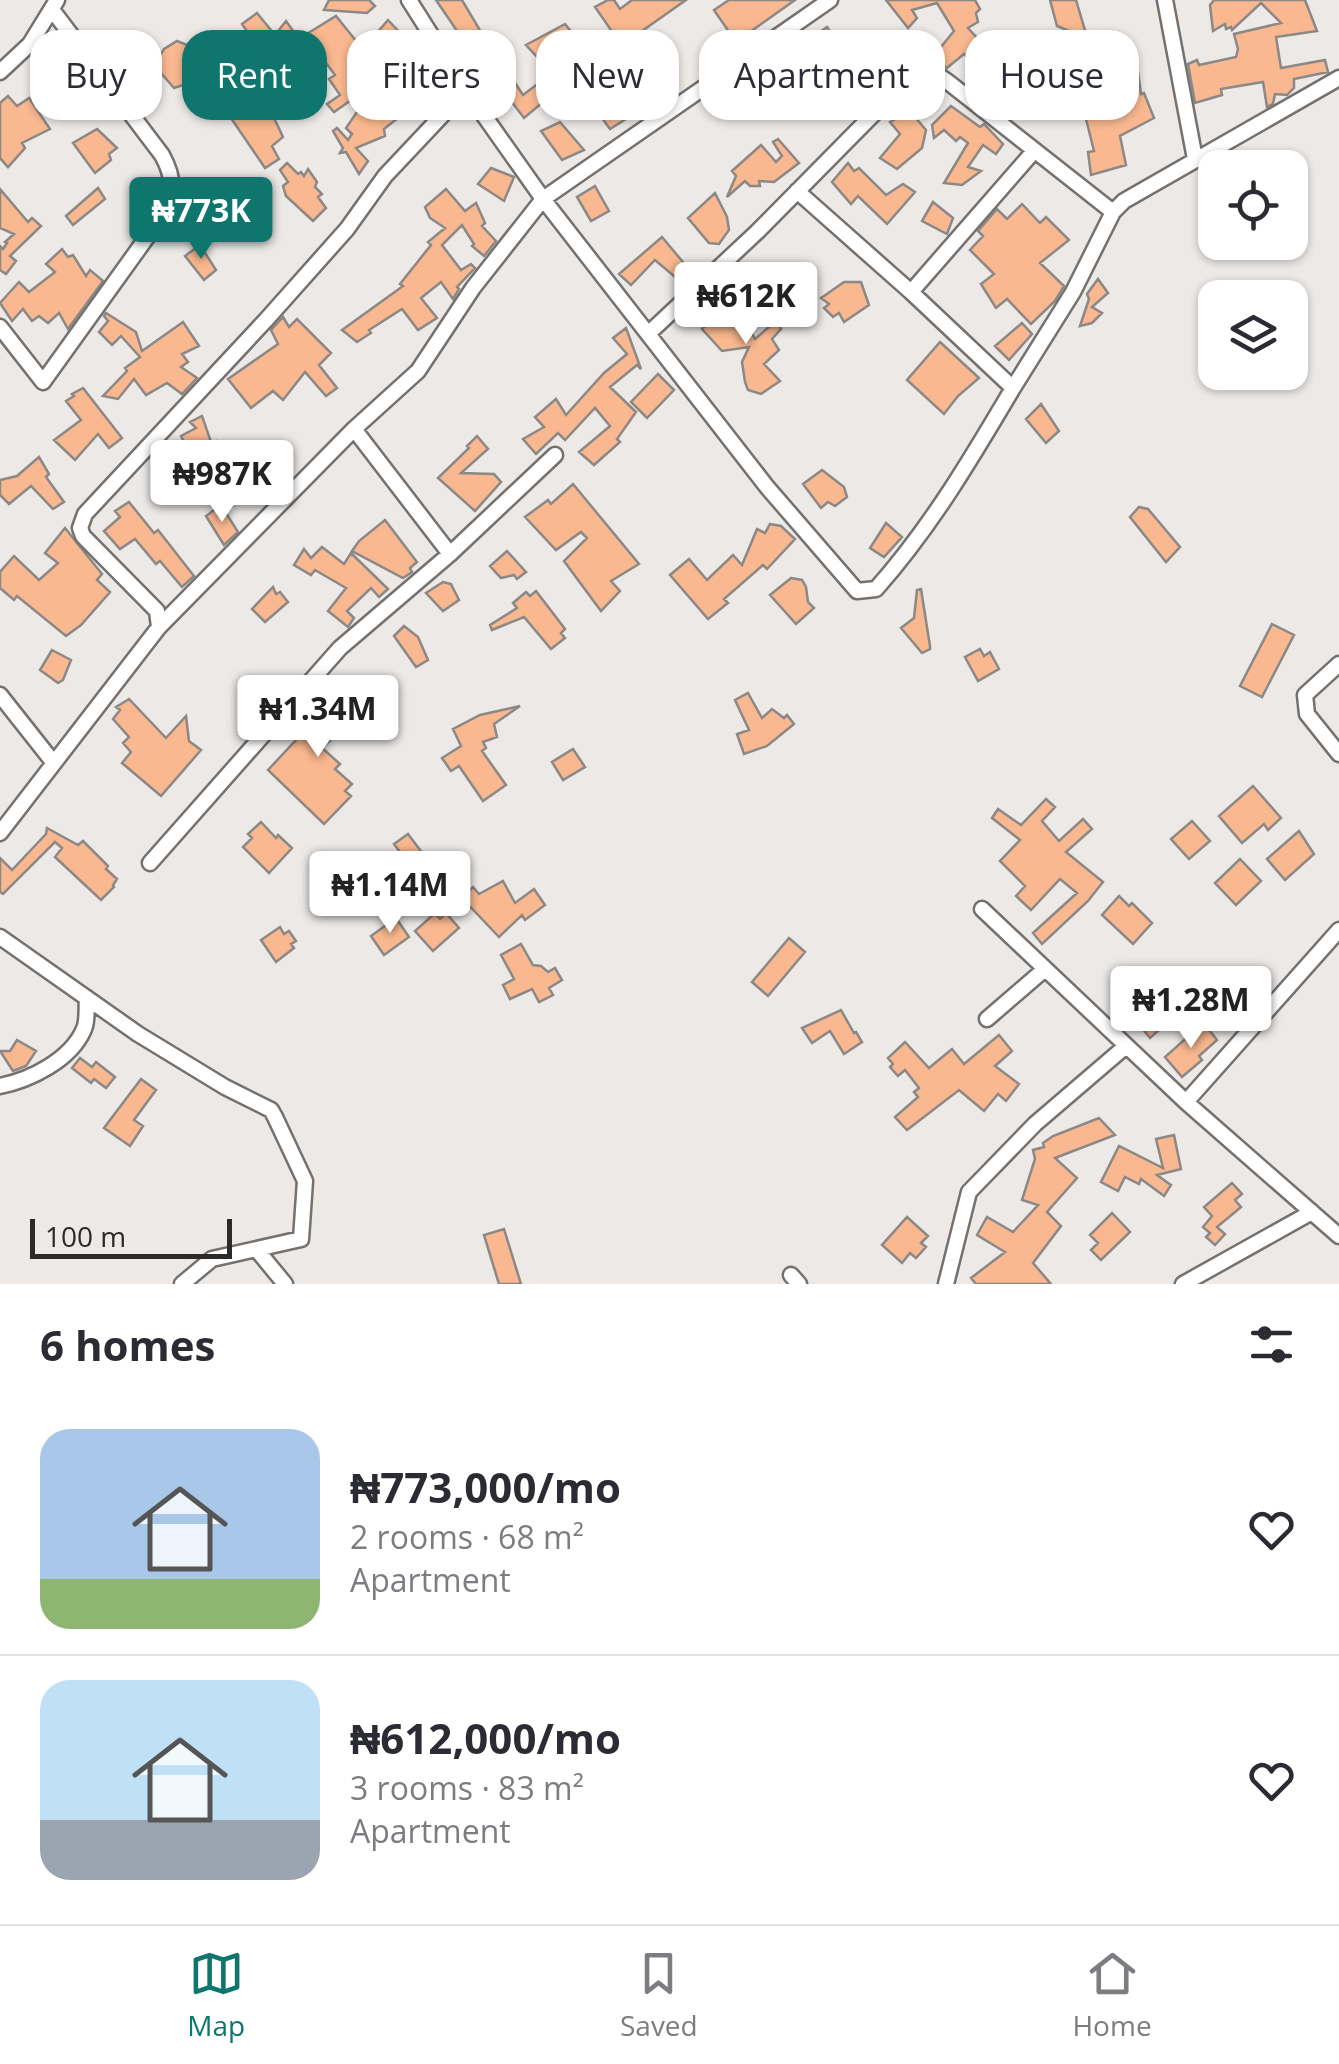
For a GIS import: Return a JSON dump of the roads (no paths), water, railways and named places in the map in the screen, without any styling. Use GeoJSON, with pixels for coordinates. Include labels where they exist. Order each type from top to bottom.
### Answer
{"type":"FeatureCollection","features":[{"type":"Feature","properties":{"kind":"street"},"geometry":{"type":"LineString","coordinates":[[409,0],[428,30]]}},
{"type":"Feature","properties":{"kind":"street"},"geometry":{"type":"LineString","coordinates":[[0,834],[159,627],[354,429],[418,371],[472,288],[543,199],[830,0]]}},
{"type":"Feature","properties":{"kind":"street"},"geometry":{"type":"LineString","coordinates":[[1165,0],[1195,160]]}},
{"type":"Feature","properties":{"kind":"street"},"geometry":{"type":"LineString","coordinates":[[0,72],[30,44],[55,6],[162,155],[173,182],[170,199],[155,226],[43,382],[0,327]]}},
{"type":"Feature","properties":{"kind":"street"},"geometry":{"type":"LineString","coordinates":[[649,332],[797,191],[914,71],[924,66],[1113,212]]}},
{"type":"Feature","properties":{"kind":"street"},"geometry":{"type":"LineString","coordinates":[[487,120],[543,199],[767,486],[862,592],[876,589],[916,544],[950,495],[1073,292],[1113,212],[1124,201],[1339,78]]}},
{"type":"Feature","properties":{"kind":"street"},"geometry":{"type":"LineString","coordinates":[[159,627],[158,610],[83,536],[80,528],[84,514],[310,272],[385,176],[438,120]]}},
{"type":"Feature","properties":{"kind":"street"},"geometry":{"type":"LineString","coordinates":[[911,292],[1034,151]]}},
{"type":"Feature","properties":{"kind":"street"},"geometry":{"type":"LineString","coordinates":[[797,191],[1013,388]]}},
{"type":"Feature","properties":{"kind":"street"},"geometry":{"type":"LineString","coordinates":[[354,429],[450,554]]}},
{"type":"Feature","properties":{"kind":"street"},"geometry":{"type":"LineString","coordinates":[[150,863],[340,648],[450,554],[555,456]]}},
{"type":"Feature","properties":{"kind":"street"},"geometry":{"type":"LineString","coordinates":[[1339,664],[1305,695],[1307,714],[1315,728],[1339,754]]}},
{"type":"Feature","properties":{"kind":"street"},"geometry":{"type":"LineString","coordinates":[[0,695],[53,762]]}},
{"type":"Feature","properties":{"kind":"street"},"geometry":{"type":"LineString","coordinates":[[982,909],[1186,1102],[1339,1236]]}},
{"type":"Feature","properties":{"kind":"street"},"geometry":{"type":"LineString","coordinates":[[1186,1102],[1339,930]]}},
{"type":"Feature","properties":{"kind":"street"},"geometry":{"type":"LineString","coordinates":[[0,937],[138,1034],[225,1088],[271,1110],[303,1174],[301,1238],[212,1259],[182,1284]]}},
{"type":"Feature","properties":{"kind":"street"},"geometry":{"type":"LineString","coordinates":[[986,1019],[1045,969]]}},
{"type":"Feature","properties":{"kind":"street"},"geometry":{"type":"LineString","coordinates":[[0,1086],[39,1072],[72,1048],[85,1027],[86,998]]}},
{"type":"Feature","properties":{"kind":"street"},"geometry":{"type":"LineString","coordinates":[[946,1284],[969,1192],[1035,1124],[1126,1046]]}},
{"type":"Feature","properties":{"kind":"street"},"geometry":{"type":"LineString","coordinates":[[1183,1284],[1312,1212]]}},
{"type":"Feature","properties":{"kind":"street"},"geometry":{"type":"LineString","coordinates":[[257,1250],[286,1284]]}}]}
